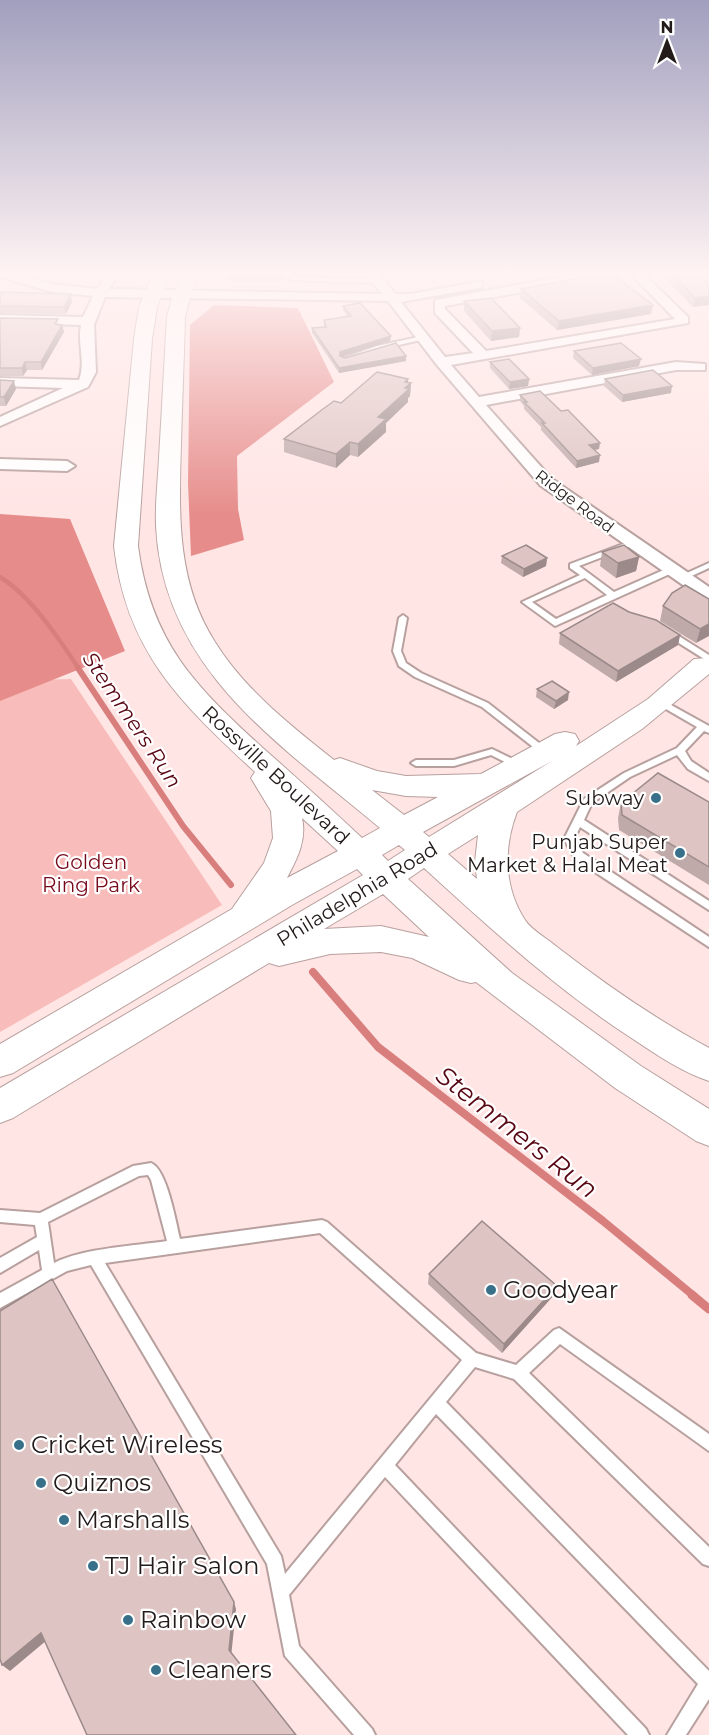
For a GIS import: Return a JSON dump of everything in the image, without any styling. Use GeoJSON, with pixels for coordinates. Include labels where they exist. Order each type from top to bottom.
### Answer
{"type":"FeatureCollection","features":[{"type":"Feature","properties":{"kind":"main road","name":"Rossville Boulevard"},"geometry":{"type":"LineString","coordinates":[[142,353],[127,518],[130,576],[143,622],[165,664],[206,711],[500,983],[628,1077],[709,1129]]}},
{"type":"Feature","properties":{"kind":"main road","name":"Rossville Boulevard"},"geometry":{"type":"LineString","coordinates":[[173,353],[167,523],[175,578],[189,616],[209,653],[233,684],[303,752],[401,830],[563,970],[611,1006],[709,1066]]}},
{"type":"Feature","properties":{"kind":"main road","name":"Philadelphia Road"},"geometry":{"type":"LineString","coordinates":[[0,1062],[358,853],[545,753],[707,662]]}},
{"type":"Feature","properties":{"kind":"main road","name":"Philadelphia Road"},"geometry":{"type":"LineString","coordinates":[[0,1107],[504,806],[536,782],[662,703],[707,662]]}},
{"type":"Feature","properties":{"kind":"main road"},"geometry":{"type":"LineString","coordinates":[[241,920],[274,874],[286,843],[288,827],[284,805],[250,752]]}},
{"type":"Feature","properties":{"kind":"main road"},"geometry":{"type":"LineString","coordinates":[[303,752],[366,780],[410,788],[455,786],[514,769]]}},
{"type":"Feature","properties":{"kind":"main road"},"geometry":{"type":"LineString","coordinates":[[504,806],[493,832],[489,864],[491,879],[512,926]]}},
{"type":"Feature","properties":{"kind":"main road"},"geometry":{"type":"LineString","coordinates":[[235,966],[332,939],[378,939],[414,945],[500,983]]}},
{"type":"Feature","properties":{"kind":"street"},"geometry":{"type":"LineString","coordinates":[[0,422],[83,384],[89,372],[88,353]]}},
{"type":"Feature","properties":{"kind":"street","name":"Ridge Road"},"geometry":{"type":"LineString","coordinates":[[435,353],[526,463],[546,482],[709,595]]}},
{"type":"Feature","properties":{"kind":"street"},"geometry":{"type":"LineString","coordinates":[[442,362],[488,353]]}},
{"type":"Feature","properties":{"kind":"street"},"geometry":{"type":"LineString","coordinates":[[477,402],[676,366],[700,367]]}},
{"type":"Feature","properties":{"kind":"street"},"geometry":{"type":"LineString","coordinates":[[0,382],[83,384]]}},
{"type":"Feature","properties":{"kind":"street"},"geometry":{"type":"LineString","coordinates":[[0,464],[67,466]]}},
{"type":"Feature","properties":{"kind":"lane"},"geometry":{"type":"LineString","coordinates":[[344,359],[361,353]]}},
{"type":"Feature","properties":{"kind":"lane"},"geometry":{"type":"LineString","coordinates":[[613,595],[573,566],[631,543]]}},
{"type":"Feature","properties":{"kind":"lane"},"geometry":{"type":"LineString","coordinates":[[586,575],[526,602],[555,623],[613,595],[709,565]]}},
{"type":"Feature","properties":{"kind":"lane"},"geometry":{"type":"LineString","coordinates":[[601,601],[611,607]]}},
{"type":"Feature","properties":{"kind":"lane"},"geometry":{"type":"LineString","coordinates":[[403,618],[397,651],[402,664],[418,675],[485,705],[545,753]]}},
{"type":"Feature","properties":{"kind":"lane"},"geometry":{"type":"LineString","coordinates":[[662,628],[707,662]]}},
{"type":"Feature","properties":{"kind":"lane"},"geometry":{"type":"LineString","coordinates":[[662,703],[706,728],[681,750],[627,775],[588,801],[569,839],[579,856],[709,943]]}},
{"type":"Feature","properties":{"kind":"lane"},"geometry":{"type":"LineString","coordinates":[[681,750],[682,758],[709,778]]}},
{"type":"Feature","properties":{"kind":"lane"},"geometry":{"type":"LineString","coordinates":[[416,763],[454,763],[492,752],[514,769]]}},
{"type":"Feature","properties":{"kind":"lane"},"geometry":{"type":"LineString","coordinates":[[578,822],[709,906]]}},
{"type":"Feature","properties":{"kind":"lane"},"geometry":{"type":"LineString","coordinates":[[0,1216],[40,1219],[138,1170],[151,1169],[157,1178],[175,1245]]}},
{"type":"Feature","properties":{"kind":"lane"},"geometry":{"type":"LineString","coordinates":[[40,1219],[49,1273]]}},
{"type":"Feature","properties":{"kind":"lane"},"geometry":{"type":"LineString","coordinates":[[0,1301],[65,1265],[94,1258],[322,1226],[472,1359],[518,1373],[709,1558]]}},
{"type":"Feature","properties":{"kind":"lane"},"geometry":{"type":"LineString","coordinates":[[0,1266],[44,1240]]}},
{"type":"Feature","properties":{"kind":"lane"},"geometry":{"type":"LineString","coordinates":[[94,1258],[275,1562],[291,1650],[366,1735]]}},
{"type":"Feature","properties":{"kind":"lane"},"geometry":{"type":"LineString","coordinates":[[518,1373],[559,1335],[709,1443]]}},
{"type":"Feature","properties":{"kind":"lane"},"geometry":{"type":"LineString","coordinates":[[280,1592],[472,1359]]}},
{"type":"Feature","properties":{"kind":"lane"},"geometry":{"type":"LineString","coordinates":[[436,1402],[709,1683],[676,1735]]}},
{"type":"Feature","properties":{"kind":"lane"},"geometry":{"type":"LineString","coordinates":[[385,1465],[640,1735]]}},
{"type":"Feature","properties":{"kind":"green space","name":"Golden Ring Park"},"geometry":{"type":"Polygon","coordinates":[[[71,679],[222,905],[0,1032],[0,681],[71,679]]]}},
{"type":"Feature","properties":{"kind":"shaded area"},"geometry":{"type":"Polygon","coordinates":[[[190,353],[320,353],[334,382],[237,456],[238,509],[244,540],[191,556],[188,483],[190,353]]]}},
{"type":"Feature","properties":{"kind":"shaded area"},"geometry":{"type":"Polygon","coordinates":[[[0,514],[70,519],[125,651],[0,701],[0,514]]]}},
{"type":"Feature","properties":{"kind":"building"},"geometry":{"type":"Polygon","coordinates":[[[0,353],[46,353],[41,362],[25,362],[22,368],[0,368],[0,353]]]}},
{"type":"Feature","properties":{"kind":"building"},"geometry":{"type":"Polygon","coordinates":[[[329,353],[340,353],[340,356],[345,358],[362,353],[404,353],[406,356],[339,368],[329,353]]]}},
{"type":"Feature","properties":{"kind":"building"},"geometry":{"type":"Polygon","coordinates":[[[576,353],[633,353],[641,359],[593,368],[576,353]]]}},
{"type":"Feature","properties":{"kind":"building"},"geometry":{"type":"Polygon","coordinates":[[[509,359],[529,379],[510,382],[490,362],[509,359]]]}},
{"type":"Feature","properties":{"kind":"building"},"geometry":{"type":"Polygon","coordinates":[[[653,370],[672,386],[623,395],[605,379],[653,370]]]}},
{"type":"Feature","properties":{"kind":"building"},"geometry":{"type":"Polygon","coordinates":[[[377,372],[408,379],[405,382],[411,383],[405,388],[409,389],[378,417],[386,419],[358,444],[350,442],[336,454],[284,439],[334,401],[341,403],[377,372]]]}},
{"type":"Feature","properties":{"kind":"building"},"geometry":{"type":"Polygon","coordinates":[[[0,380],[14,381],[4,397],[0,397],[0,380]]]}},
{"type":"Feature","properties":{"kind":"building"},"geometry":{"type":"Polygon","coordinates":[[[540,391],[561,411],[568,410],[600,443],[589,445],[600,455],[577,461],[520,395],[540,391]]]}},
{"type":"Feature","properties":{"kind":"building"},"geometry":{"type":"Polygon","coordinates":[[[526,545],[547,558],[524,569],[502,556],[526,545]]]}},
{"type":"Feature","properties":{"kind":"building"},"geometry":{"type":"Polygon","coordinates":[[[624,545],[639,557],[618,563],[602,552],[624,545]]]}},
{"type":"Feature","properties":{"kind":"building"},"geometry":{"type":"Polygon","coordinates":[[[685,585],[709,599],[709,624],[700,629],[663,606],[672,593],[685,585]]]}},
{"type":"Feature","properties":{"kind":"building"},"geometry":{"type":"Polygon","coordinates":[[[613,603],[629,612],[656,620],[680,635],[618,671],[560,633],[613,603]]]}},
{"type":"Feature","properties":{"kind":"building"},"geometry":{"type":"Polygon","coordinates":[[[552,681],[569,692],[556,701],[537,689],[552,681]]]}},
{"type":"Feature","properties":{"kind":"building"},"geometry":{"type":"Polygon","coordinates":[[[658,773],[709,802],[709,867],[622,815],[621,803],[658,773]]]}},
{"type":"Feature","properties":{"kind":"building","name":"Goodyear"},"geometry":{"type":"Polygon","coordinates":[[[482,1221],[557,1286],[504,1344],[429,1274],[482,1221]]]}},
{"type":"Feature","properties":{"kind":"building"},"geometry":{"type":"Polygon","coordinates":[[[52,1279],[234,1602],[229,1650],[296,1735],[87,1735],[41,1633],[2,1665],[0,1659],[0,1311],[52,1279]]]}},
{"type":"Feature","properties":{"kind":"waterway","name":"Stemmers Run"},"geometry":{"type":"LineString","coordinates":[[0,577],[33,606],[79,669]]}},
{"type":"Feature","properties":{"kind":"waterway","name":"Stemmers Run"},"geometry":{"type":"LineString","coordinates":[[78,668],[183,826],[231,885]]}},
{"type":"Feature","properties":{"kind":"waterway","name":"Stemmers Run"},"geometry":{"type":"LineString","coordinates":[[313,972],[378,1047],[603,1221],[694,1296]]}},
{"type":"Feature","properties":{"kind":"waterway","name":"Stemmers Run"},"geometry":{"type":"LineString","coordinates":[[692,1295],[709,1309]]}},
{"type":"Feature","properties":{"kind":"place","name":"Subway"},"geometry":{"type":"Point","coordinates":[656,798]}},
{"type":"Feature","properties":{"kind":"place","name":"Punjab Super Market & Halal Meat"},"geometry":{"type":"Point","coordinates":[680,853]}},
{"type":"Feature","properties":{"kind":"place","name":"Goodyear"},"geometry":{"type":"Point","coordinates":[491,1290]}},
{"type":"Feature","properties":{"kind":"place","name":"Cricket Wireless"},"geometry":{"type":"Point","coordinates":[19,1445]}},
{"type":"Feature","properties":{"kind":"place","name":"Quiznos"},"geometry":{"type":"Point","coordinates":[41,1483]}},
{"type":"Feature","properties":{"kind":"place","name":"Marshalls"},"geometry":{"type":"Point","coordinates":[64,1520]}},
{"type":"Feature","properties":{"kind":"place","name":"TJ Hair Salon"},"geometry":{"type":"Point","coordinates":[93,1566]}},
{"type":"Feature","properties":{"kind":"place","name":"Rainbow"},"geometry":{"type":"Point","coordinates":[128,1620]}},
{"type":"Feature","properties":{"kind":"place","name":"Cleaners"},"geometry":{"type":"Point","coordinates":[156,1670]}}]}
